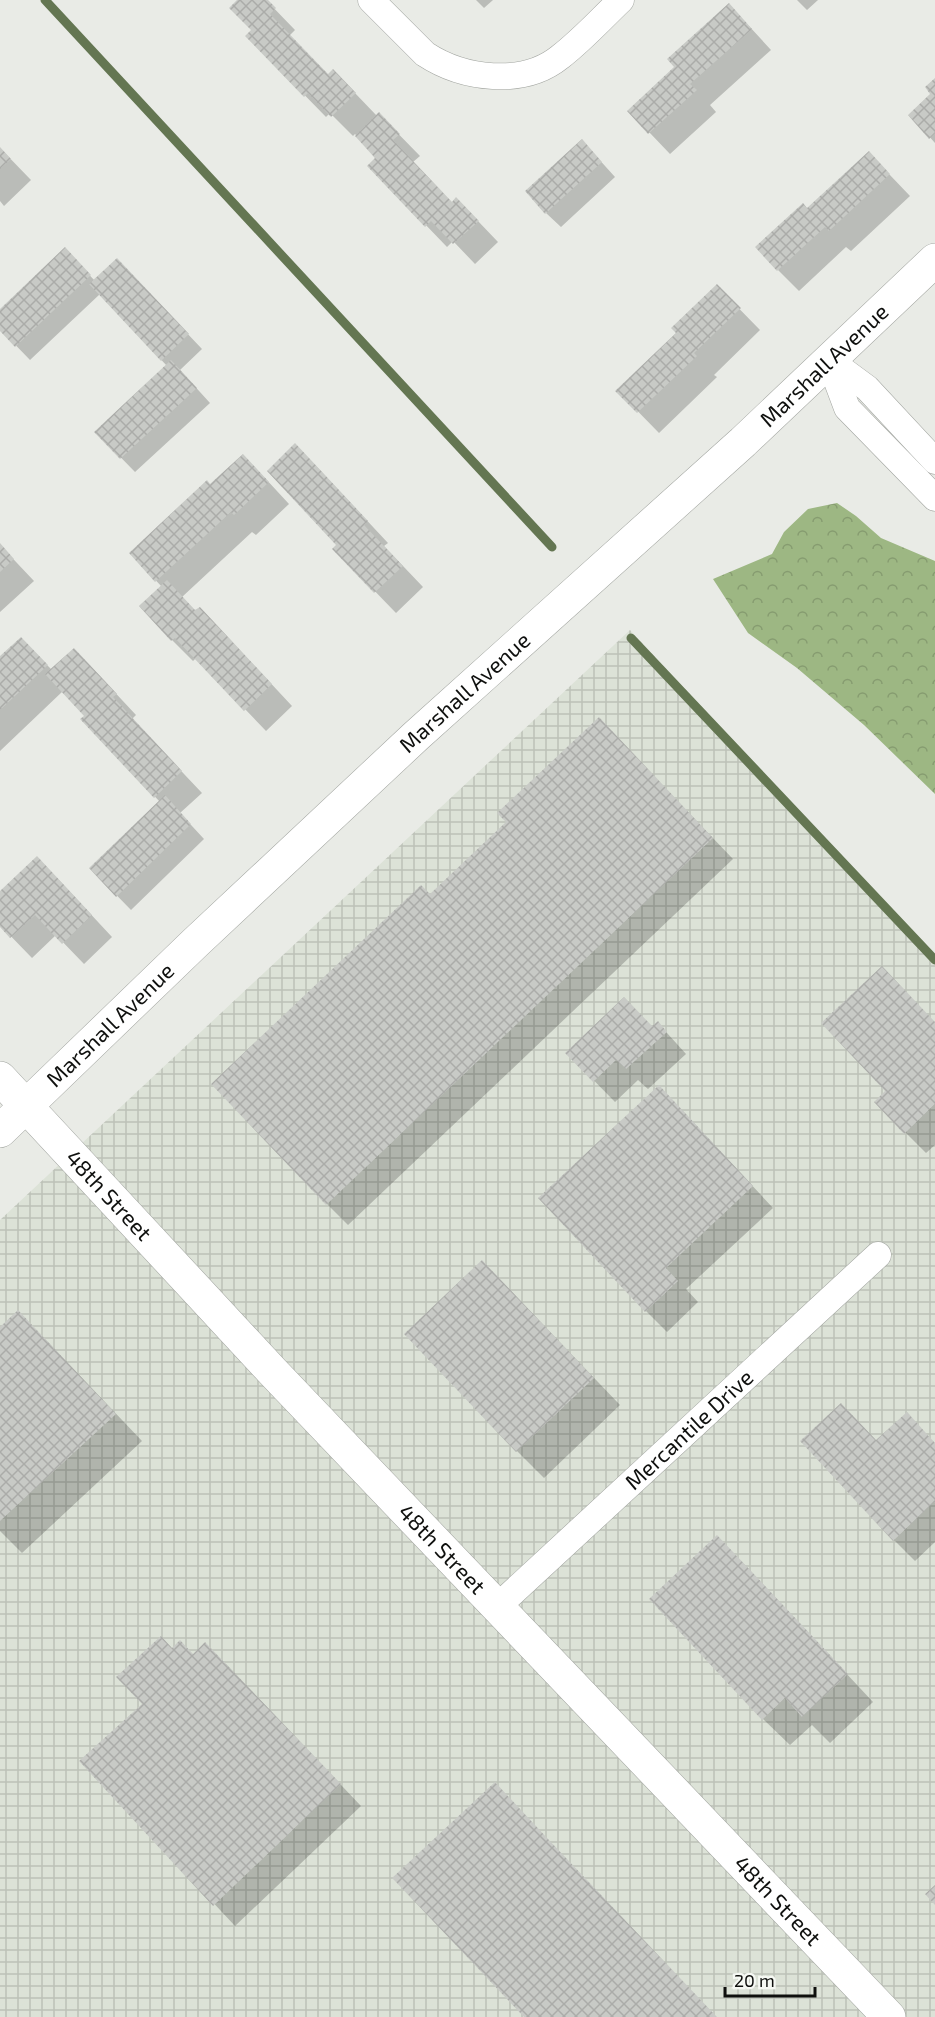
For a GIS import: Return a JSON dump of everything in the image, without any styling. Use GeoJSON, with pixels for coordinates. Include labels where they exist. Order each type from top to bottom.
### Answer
{"type":"FeatureCollection","features":[{"type":"Feature","properties":{"kind":"street"},"geometry":{"type":"LineString","coordinates":[[371,0],[425,54],[459,71],[484,76],[510,76],[534,70],[559,59],[621,0]]}},
{"type":"Feature","properties":{"kind":"street","name":"Marshall Avenue"},"geometry":{"type":"LineString","coordinates":[[0,1131],[195,943],[416,736],[734,450],[935,260]]}},
{"type":"Feature","properties":{"kind":"street"},"geometry":{"type":"LineString","coordinates":[[829,360],[867,388],[935,461]]}},
{"type":"Feature","properties":{"kind":"street"},"geometry":{"type":"LineString","coordinates":[[829,360],[847,408],[935,498]]}},
{"type":"Feature","properties":{"kind":"street","name":"48th Street"},"geometry":{"type":"LineString","coordinates":[[0,1078],[273,1372],[889,2017]]}},
{"type":"Feature","properties":{"kind":"street","name":"Mercantile Drive"},"geometry":{"type":"LineString","coordinates":[[498,1606],[878,1255]]}},
{"type":"Feature","properties":{"kind":"shaded area"},"geometry":{"type":"Polygon","coordinates":[[[630,630],[935,957],[935,2017],[0,2017],[0,1220],[630,630]]]}},
{"type":"Feature","properties":{"kind":"green space"},"geometry":{"type":"Polygon","coordinates":[[[837,503],[881,538],[935,561],[935,794],[864,725],[797,668],[748,633],[713,579],[772,554],[784,532],[808,509],[837,503]]]}},
{"type":"Feature","properties":{"kind":"building"},"geometry":{"type":"Polygon","coordinates":[[[237,0],[268,0],[276,8],[270,14],[328,74],[333,69],[356,93],[331,117],[308,93],[304,97],[245,36],[251,30],[229,8],[237,0]]]}},
{"type":"Feature","properties":{"kind":"building"},"geometry":{"type":"Polygon","coordinates":[[[729,3],[752,29],[690,84],[697,90],[648,134],[627,111],[674,67],[667,59],[729,3]]]}},
{"type":"Feature","properties":{"kind":"building"},"geometry":{"type":"Polygon","coordinates":[[[935,78],[935,133],[929,139],[908,115],[930,94],[925,87],[935,78]]]}},
{"type":"Feature","properties":{"kind":"building"},"geometry":{"type":"Polygon","coordinates":[[[379,112],[400,134],[393,140],[452,202],[456,197],[479,221],[453,244],[431,221],[425,227],[367,166],[375,158],[355,136],[379,112]]]}},
{"type":"Feature","properties":{"kind":"building"},"geometry":{"type":"Polygon","coordinates":[[[582,139],[602,162],[545,214],[525,191],[582,139]]]}},
{"type":"Feature","properties":{"kind":"building"},"geometry":{"type":"Polygon","coordinates":[[[0,147],[11,159],[0,169],[0,147]]]}},
{"type":"Feature","properties":{"kind":"building"},"geometry":{"type":"Polygon","coordinates":[[[869,151],[890,174],[829,231],[825,227],[777,271],[755,247],[803,203],[807,208],[869,151]]]}},
{"type":"Feature","properties":{"kind":"building"},"geometry":{"type":"Polygon","coordinates":[[[65,247],[91,275],[15,347],[0,331],[0,309],[65,247]]]}},
{"type":"Feature","properties":{"kind":"building"},"geometry":{"type":"Polygon","coordinates":[[[117,258],[189,334],[161,361],[89,284],[117,258]]]}},
{"type":"Feature","properties":{"kind":"building"},"geometry":{"type":"Polygon","coordinates":[[[717,284],[741,308],[694,353],[697,356],[637,413],[615,391],[676,333],[671,328],[717,284]]]}},
{"type":"Feature","properties":{"kind":"building"},"geometry":{"type":"Polygon","coordinates":[[[171,360],[197,388],[120,459],[94,432],[171,360]]]}},
{"type":"Feature","properties":{"kind":"building"},"geometry":{"type":"Polygon","coordinates":[[[295,443],[368,521],[364,525],[403,566],[374,593],[332,549],[336,545],[267,471],[295,443]]]}},
{"type":"Feature","properties":{"kind":"building"},"geometry":{"type":"Polygon","coordinates":[[[243,454],[269,482],[234,515],[231,512],[155,582],[129,553],[207,480],[210,484],[243,454]]]}},
{"type":"Feature","properties":{"kind":"building"},"geometry":{"type":"Polygon","coordinates":[[[0,543],[14,559],[0,572],[0,543]]]}},
{"type":"Feature","properties":{"kind":"building"},"geometry":{"type":"Polygon","coordinates":[[[167,580],[195,610],[200,607],[272,684],[244,711],[175,638],[171,641],[139,606],[167,580]]]}},
{"type":"Feature","properties":{"kind":"building"},"geometry":{"type":"Polygon","coordinates":[[[21,637],[48,665],[0,710],[0,656],[21,637]]]}},
{"type":"Feature","properties":{"kind":"building"},"geometry":{"type":"Polygon","coordinates":[[[74,648],[117,694],[113,697],[182,771],[154,798],[80,719],[84,716],[45,674],[74,648]]]}},
{"type":"Feature","properties":{"kind":"building"},"geometry":{"type":"Polygon","coordinates":[[[599,717],[713,838],[326,1205],[211,1084],[421,885],[430,894],[506,822],[497,813],[599,717]]]}},
{"type":"Feature","properties":{"kind":"building"},"geometry":{"type":"Polygon","coordinates":[[[165,795],[191,824],[116,897],[89,868],[165,795]]]}},
{"type":"Feature","properties":{"kind":"building"},"geometry":{"type":"Polygon","coordinates":[[[37,856],[92,915],[62,944],[35,915],[10,938],[0,927],[0,891],[37,856]]]}},
{"type":"Feature","properties":{"kind":"building"},"geometry":{"type":"Polygon","coordinates":[[[882,966],[935,1022],[935,1104],[904,1134],[874,1102],[885,1091],[821,1023],[882,966]]]}},
{"type":"Feature","properties":{"kind":"building"},"geometry":{"type":"Polygon","coordinates":[[[624,997],[652,1026],[658,1021],[667,1032],[626,1069],[616,1060],[593,1082],[565,1053],[624,997]]]}},
{"type":"Feature","properties":{"kind":"building"},"geometry":{"type":"Polygon","coordinates":[[[659,1085],[753,1186],[666,1268],[678,1281],[645,1312],[538,1198],[659,1085]]]}},
{"type":"Feature","properties":{"kind":"building"},"geometry":{"type":"Polygon","coordinates":[[[482,1260],[594,1378],[516,1452],[404,1334],[482,1260]]]}},
{"type":"Feature","properties":{"kind":"building"},"geometry":{"type":"Polygon","coordinates":[[[18,1310],[116,1414],[0,1521],[0,1327],[18,1310]]]}},
{"type":"Feature","properties":{"kind":"building"},"geometry":{"type":"Polygon","coordinates":[[[841,1403],[876,1440],[907,1412],[935,1443],[935,1503],[930,1497],[934,1502],[893,1541],[800,1441],[841,1403]]]}},
{"type":"Feature","properties":{"kind":"building"},"geometry":{"type":"Polygon","coordinates":[[[717,1535],[848,1674],[802,1717],[785,1698],[762,1720],[649,1599],[717,1535]]]}},
{"type":"Feature","properties":{"kind":"building"},"geometry":{"type":"Polygon","coordinates":[[[161,1636],[172,1648],[180,1640],[193,1654],[205,1642],[341,1784],[213,1906],[79,1761],[142,1704],[116,1677],[161,1636]]]}},
{"type":"Feature","properties":{"kind":"building"},"geometry":{"type":"Polygon","coordinates":[[[495,1782],[717,2017],[524,2017],[392,1878],[495,1782]]]}},
{"type":"Feature","properties":{"kind":"building"},"geometry":{"type":"Polygon","coordinates":[[[935,1885],[935,1905],[925,1894],[935,1885]]]}},
{"type":"Feature","properties":{"kind":"waterway"},"geometry":{"type":"LineString","coordinates":[[45,0],[552,547]]}},
{"type":"Feature","properties":{"kind":"waterway"},"geometry":{"type":"LineString","coordinates":[[631,638],[935,960]]}}]}
